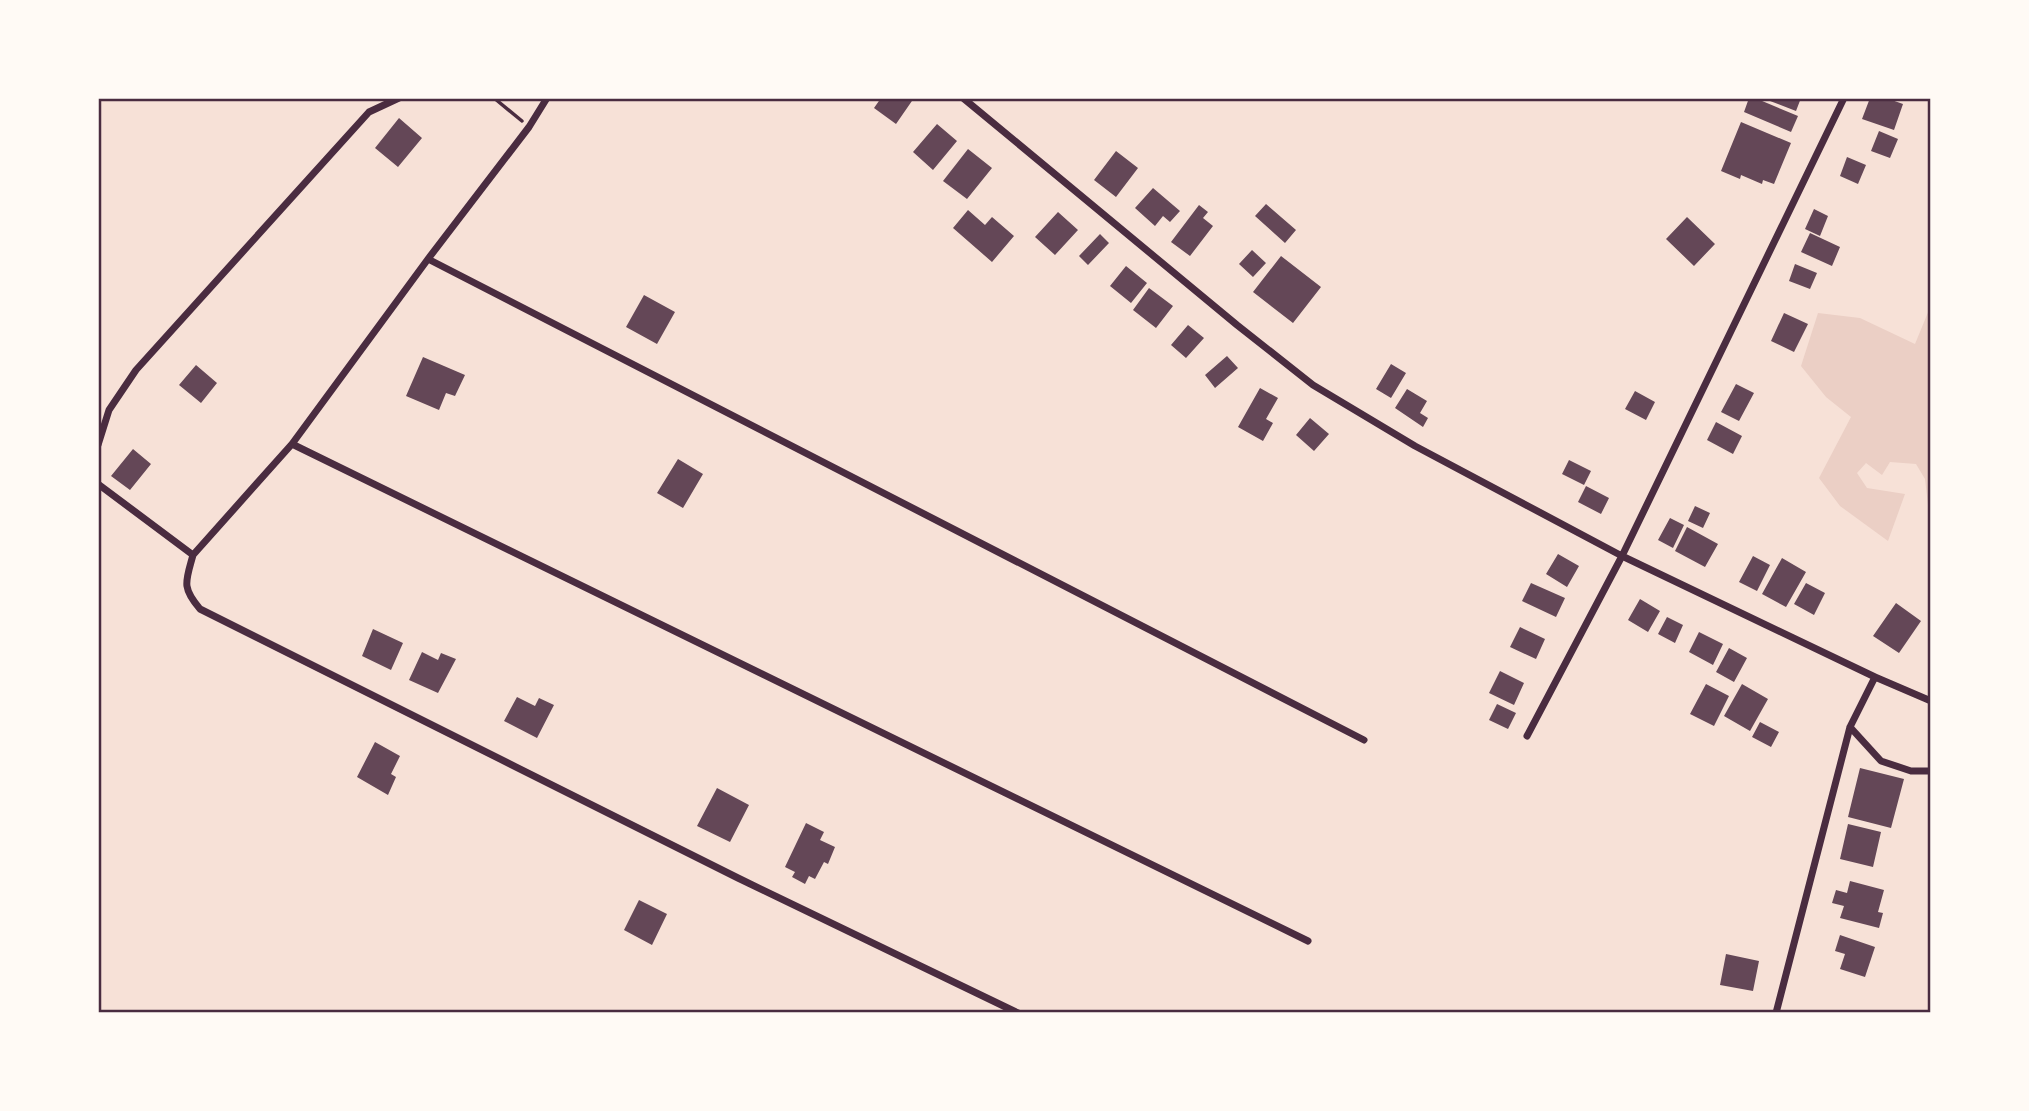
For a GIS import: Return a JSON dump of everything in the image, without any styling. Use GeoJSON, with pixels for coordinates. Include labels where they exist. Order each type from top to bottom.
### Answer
{"type":"FeatureCollection","features":[{"type":"Feature","properties":{"kind":"street"},"geometry":{"type":"LineString","coordinates":[[98,445],[109,410],[136,370],[369,112],[399,98]]}},
{"type":"Feature","properties":{"kind":"street"},"geometry":{"type":"LineString","coordinates":[[547,98],[529,127],[292,444],[193,555],[186,582],[188,595],[200,609],[738,878],[1018,1013]]}},
{"type":"Feature","properties":{"kind":"street"},"geometry":{"type":"LineString","coordinates":[[963,98],[1313,385],[1415,446],[1622,556],[1931,701]]}},
{"type":"Feature","properties":{"kind":"street"},"geometry":{"type":"LineString","coordinates":[[1527,736],[1622,556],[1844,98]]}},
{"type":"Feature","properties":{"kind":"street"},"geometry":{"type":"LineString","coordinates":[[428,259],[1364,740]]}},
{"type":"Feature","properties":{"kind":"street"},"geometry":{"type":"LineString","coordinates":[[292,444],[1308,941]]}},
{"type":"Feature","properties":{"kind":"street"},"geometry":{"type":"LineString","coordinates":[[98,484],[193,555]]}},
{"type":"Feature","properties":{"kind":"street"},"geometry":{"type":"LineString","coordinates":[[1776,1013],[1850,727],[1875,677]]}},
{"type":"Feature","properties":{"kind":"street"},"geometry":{"type":"LineString","coordinates":[[1850,727],[1881,761],[1911,771],[1931,771]]}},
{"type":"Feature","properties":{"kind":"path"},"geometry":{"type":"LineString","coordinates":[[494,98],[529,127]]}},
{"type":"Feature","properties":{"kind":"shaded area"},"geometry":{"type":"Polygon","coordinates":[[[1931,305],[1931,530],[1925,479],[1916,464],[1890,462],[1882,475],[1866,463],[1857,473],[1867,488],[1905,494],[1888,541],[1840,506],[1819,478],[1851,417],[1826,397],[1801,366],[1818,313],[1860,318],[1915,344],[1931,305]]]}},
{"type":"Feature","properties":{"kind":"building"},"geometry":{"type":"Polygon","coordinates":[[[881,98],[914,98],[896,124],[874,108],[881,98]]]}},
{"type":"Feature","properties":{"kind":"building"},"geometry":{"type":"Polygon","coordinates":[[[1749,98],[1798,116],[1791,132],[1744,112],[1749,98]]]}},
{"type":"Feature","properties":{"kind":"building"},"geometry":{"type":"Polygon","coordinates":[[[1772,98],[1801,98],[1796,111],[1770,101],[1772,98]]]}},
{"type":"Feature","properties":{"kind":"building"},"geometry":{"type":"Polygon","coordinates":[[[1870,98],[1886,98],[1903,104],[1894,130],[1862,119],[1870,98]]]}},
{"type":"Feature","properties":{"kind":"building"},"geometry":{"type":"Polygon","coordinates":[[[399,118],[422,138],[398,167],[375,148],[399,118]]]}},
{"type":"Feature","properties":{"kind":"building"},"geometry":{"type":"Polygon","coordinates":[[[1741,122],[1791,143],[1774,184],[1763,180],[1762,184],[1741,175],[1740,179],[1721,171],[1741,122]]]}},
{"type":"Feature","properties":{"kind":"building"},"geometry":{"type":"Polygon","coordinates":[[[937,124],[957,141],[933,170],[913,152],[937,124]]]}},
{"type":"Feature","properties":{"kind":"building"},"geometry":{"type":"Polygon","coordinates":[[[1879,131],[1898,139],[1890,158],[1871,151],[1879,131]]]}},
{"type":"Feature","properties":{"kind":"building"},"geometry":{"type":"Polygon","coordinates":[[[968,149],[992,168],[967,199],[943,181],[968,149]]]}},
{"type":"Feature","properties":{"kind":"building"},"geometry":{"type":"Polygon","coordinates":[[[1116,151],[1138,168],[1116,197],[1094,180],[1116,151]]]}},
{"type":"Feature","properties":{"kind":"building"},"geometry":{"type":"Polygon","coordinates":[[[1847,157],[1866,165],[1858,184],[1840,176],[1847,157]]]}},
{"type":"Feature","properties":{"kind":"building"},"geometry":{"type":"Polygon","coordinates":[[[1153,188],[1180,211],[1170,222],[1163,216],[1155,226],[1135,208],[1153,188]]]}},
{"type":"Feature","properties":{"kind":"building"},"geometry":{"type":"Polygon","coordinates":[[[1266,204],[1296,230],[1285,243],[1255,216],[1266,204]]]}},
{"type":"Feature","properties":{"kind":"building"},"geometry":{"type":"Polygon","coordinates":[[[1199,205],[1208,212],[1203,218],[1213,226],[1190,256],[1171,242],[1199,205]]]}},
{"type":"Feature","properties":{"kind":"building"},"geometry":{"type":"Polygon","coordinates":[[[1814,209],[1828,216],[1820,236],[1805,229],[1814,209]]]}},
{"type":"Feature","properties":{"kind":"building"},"geometry":{"type":"Polygon","coordinates":[[[968,210],[985,225],[992,217],[1014,236],[992,262],[953,228],[968,210]]]}},
{"type":"Feature","properties":{"kind":"building"},"geometry":{"type":"Polygon","coordinates":[[[1058,212],[1078,230],[1055,255],[1035,237],[1058,212]]]}},
{"type":"Feature","properties":{"kind":"building"},"geometry":{"type":"Polygon","coordinates":[[[1687,217],[1715,244],[1694,266],[1666,239],[1687,217]]]}},
{"type":"Feature","properties":{"kind":"building"},"geometry":{"type":"Polygon","coordinates":[[[1810,233],[1840,247],[1832,266],[1801,252],[1810,233]]]}},
{"type":"Feature","properties":{"kind":"building"},"geometry":{"type":"Polygon","coordinates":[[[1100,234],[1109,243],[1088,265],[1079,256],[1100,234]]]}},
{"type":"Feature","properties":{"kind":"building"},"geometry":{"type":"Polygon","coordinates":[[[1252,250],[1266,263],[1253,277],[1239,264],[1252,250]]]}},
{"type":"Feature","properties":{"kind":"building"},"geometry":{"type":"Polygon","coordinates":[[[1281,256],[1321,287],[1293,323],[1253,292],[1281,256]]]}},
{"type":"Feature","properties":{"kind":"building"},"geometry":{"type":"Polygon","coordinates":[[[1795,264],[1817,273],[1810,289],[1789,281],[1795,264]]]}},
{"type":"Feature","properties":{"kind":"building"},"geometry":{"type":"Polygon","coordinates":[[[1126,266],[1147,283],[1131,303],[1110,286],[1126,266]]]}},
{"type":"Feature","properties":{"kind":"building"},"geometry":{"type":"Polygon","coordinates":[[[1149,288],[1173,306],[1156,328],[1133,310],[1149,288]]]}},
{"type":"Feature","properties":{"kind":"building"},"geometry":{"type":"Polygon","coordinates":[[[644,295],[675,312],[657,344],[626,327],[644,295]]]}},
{"type":"Feature","properties":{"kind":"building"},"geometry":{"type":"Polygon","coordinates":[[[1784,313],[1808,324],[1794,352],[1771,341],[1784,313]]]}},
{"type":"Feature","properties":{"kind":"building"},"geometry":{"type":"Polygon","coordinates":[[[1188,325],[1204,338],[1186,358],[1171,345],[1188,325]]]}},
{"type":"Feature","properties":{"kind":"building"},"geometry":{"type":"Polygon","coordinates":[[[1227,356],[1238,368],[1215,388],[1205,375],[1227,356]]]}},
{"type":"Feature","properties":{"kind":"building"},"geometry":{"type":"Polygon","coordinates":[[[423,357],[465,375],[455,396],[446,393],[439,410],[406,396],[423,357]]]}},
{"type":"Feature","properties":{"kind":"building"},"geometry":{"type":"Polygon","coordinates":[[[1391,364],[1406,373],[1391,398],[1376,389],[1391,364]]]}},
{"type":"Feature","properties":{"kind":"building"},"geometry":{"type":"Polygon","coordinates":[[[196,365],[217,383],[201,403],[179,385],[196,365]]]}},
{"type":"Feature","properties":{"kind":"building"},"geometry":{"type":"Polygon","coordinates":[[[1736,384],[1754,393],[1739,421],[1721,412],[1736,384]]]}},
{"type":"Feature","properties":{"kind":"building"},"geometry":{"type":"Polygon","coordinates":[[[1260,388],[1278,398],[1266,419],[1273,423],[1263,441],[1238,427],[1260,388]]]}},
{"type":"Feature","properties":{"kind":"building"},"geometry":{"type":"Polygon","coordinates":[[[1407,389],[1427,401],[1420,413],[1428,418],[1423,427],[1395,408],[1407,389]]]}},
{"type":"Feature","properties":{"kind":"building"},"geometry":{"type":"Polygon","coordinates":[[[1635,391],[1655,402],[1646,420],[1625,409],[1635,391]]]}},
{"type":"Feature","properties":{"kind":"building"},"geometry":{"type":"Polygon","coordinates":[[[1310,418],[1329,434],[1314,451],[1296,435],[1310,418]]]}},
{"type":"Feature","properties":{"kind":"building"},"geometry":{"type":"Polygon","coordinates":[[[1716,422],[1742,436],[1733,454],[1707,440],[1716,422]]]}},
{"type":"Feature","properties":{"kind":"building"},"geometry":{"type":"Polygon","coordinates":[[[133,449],[151,464],[130,490],[111,476],[133,449]]]}},
{"type":"Feature","properties":{"kind":"building"},"geometry":{"type":"Polygon","coordinates":[[[678,459],[703,474],[683,508],[657,493],[678,459]]]}},
{"type":"Feature","properties":{"kind":"building"},"geometry":{"type":"Polygon","coordinates":[[[1569,460],[1591,471],[1584,485],[1562,474],[1569,460]]]}},
{"type":"Feature","properties":{"kind":"building"},"geometry":{"type":"Polygon","coordinates":[[[1586,486],[1609,498],[1601,514],[1578,502],[1586,486]]]}},
{"type":"Feature","properties":{"kind":"building"},"geometry":{"type":"Polygon","coordinates":[[[1695,506],[1710,513],[1703,528],[1688,521],[1695,506]]]}},
{"type":"Feature","properties":{"kind":"building"},"geometry":{"type":"Polygon","coordinates":[[[1670,518],[1684,525],[1673,548],[1658,540],[1670,518]]]}},
{"type":"Feature","properties":{"kind":"building"},"geometry":{"type":"Polygon","coordinates":[[[1687,527],[1718,544],[1705,567],[1675,551],[1687,527]]]}},
{"type":"Feature","properties":{"kind":"building"},"geometry":{"type":"Polygon","coordinates":[[[1558,554],[1579,566],[1567,587],[1546,574],[1558,554]]]}},
{"type":"Feature","properties":{"kind":"building"},"geometry":{"type":"Polygon","coordinates":[[[1753,556],[1770,565],[1757,591],[1739,582],[1753,556]]]}},
{"type":"Feature","properties":{"kind":"building"},"geometry":{"type":"Polygon","coordinates":[[[1782,558],[1806,572],[1786,607],[1762,594],[1782,558]]]}},
{"type":"Feature","properties":{"kind":"building"},"geometry":{"type":"Polygon","coordinates":[[[1531,583],[1565,598],[1556,617],[1522,601],[1531,583]]]}},
{"type":"Feature","properties":{"kind":"building"},"geometry":{"type":"Polygon","coordinates":[[[1806,583],[1825,593],[1814,615],[1794,604],[1806,583]]]}},
{"type":"Feature","properties":{"kind":"building"},"geometry":{"type":"Polygon","coordinates":[[[1640,599],[1660,611],[1648,632],[1628,620],[1640,599]]]}},
{"type":"Feature","properties":{"kind":"building"},"geometry":{"type":"Polygon","coordinates":[[[1896,603],[1921,621],[1899,653],[1873,636],[1896,603]]]}},
{"type":"Feature","properties":{"kind":"building"},"geometry":{"type":"Polygon","coordinates":[[[1667,617],[1683,625],[1675,643],[1658,634],[1667,617]]]}},
{"type":"Feature","properties":{"kind":"building"},"geometry":{"type":"Polygon","coordinates":[[[1520,627],[1545,639],[1536,659],[1510,647],[1520,627]]]}},
{"type":"Feature","properties":{"kind":"building"},"geometry":{"type":"Polygon","coordinates":[[[373,629],[403,643],[391,670],[362,656],[373,629]]]}},
{"type":"Feature","properties":{"kind":"building"},"geometry":{"type":"Polygon","coordinates":[[[1699,632],[1723,644],[1713,665],[1689,652],[1699,632]]]}},
{"type":"Feature","properties":{"kind":"building"},"geometry":{"type":"Polygon","coordinates":[[[1729,648],[1747,658],[1734,682],[1716,672],[1729,648]]]}},
{"type":"Feature","properties":{"kind":"building"},"geometry":{"type":"Polygon","coordinates":[[[422,652],[438,660],[441,653],[456,659],[438,693],[409,680],[422,652]]]}},
{"type":"Feature","properties":{"kind":"building"},"geometry":{"type":"Polygon","coordinates":[[[1500,671],[1524,683],[1514,705],[1489,693],[1500,671]]]}},
{"type":"Feature","properties":{"kind":"building"},"geometry":{"type":"Polygon","coordinates":[[[1706,684],[1729,696],[1714,726],[1690,714],[1706,684]]]}},
{"type":"Feature","properties":{"kind":"building"},"geometry":{"type":"Polygon","coordinates":[[[1742,684],[1768,699],[1750,731],[1724,716],[1742,684]]]}},
{"type":"Feature","properties":{"kind":"building"},"geometry":{"type":"Polygon","coordinates":[[[517,697],[535,706],[539,698],[554,705],[537,738],[504,721],[517,697]]]}},
{"type":"Feature","properties":{"kind":"building"},"geometry":{"type":"Polygon","coordinates":[[[1497,704],[1516,713],[1508,729],[1489,720],[1497,704]]]}},
{"type":"Feature","properties":{"kind":"building"},"geometry":{"type":"Polygon","coordinates":[[[1760,722],[1779,732],[1771,747],[1752,737],[1760,722]]]}},
{"type":"Feature","properties":{"kind":"building"},"geometry":{"type":"Polygon","coordinates":[[[375,742],[400,756],[391,774],[396,777],[388,795],[357,777],[375,742]]]}},
{"type":"Feature","properties":{"kind":"building"},"geometry":{"type":"Polygon","coordinates":[[[1860,768],[1904,779],[1891,828],[1848,817],[1860,768]]]}},
{"type":"Feature","properties":{"kind":"building"},"geometry":{"type":"Polygon","coordinates":[[[717,788],[749,805],[730,842],[697,826],[717,788]]]}},
{"type":"Feature","properties":{"kind":"building"},"geometry":{"type":"Polygon","coordinates":[[[806,823],[824,832],[820,840],[835,847],[828,864],[824,862],[815,879],[809,876],[805,884],[792,877],[795,872],[785,867],[806,823]]]}},
{"type":"Feature","properties":{"kind":"building"},"geometry":{"type":"Polygon","coordinates":[[[1848,824],[1881,832],[1873,867],[1840,859],[1848,824]]]}},
{"type":"Feature","properties":{"kind":"building"},"geometry":{"type":"Polygon","coordinates":[[[1850,881],[1884,890],[1878,912],[1883,913],[1879,928],[1840,918],[1844,906],[1832,903],[1836,890],[1847,893],[1850,881]]]}},
{"type":"Feature","properties":{"kind":"building"},"geometry":{"type":"Polygon","coordinates":[[[639,900],[667,914],[652,945],[624,930],[639,900]]]}},
{"type":"Feature","properties":{"kind":"building"},"geometry":{"type":"Polygon","coordinates":[[[1840,935],[1875,947],[1865,977],[1840,969],[1845,954],[1835,951],[1840,935]]]}},
{"type":"Feature","properties":{"kind":"building"},"geometry":{"type":"Polygon","coordinates":[[[1726,954],[1759,961],[1753,991],[1720,985],[1726,954]]]}}]}
